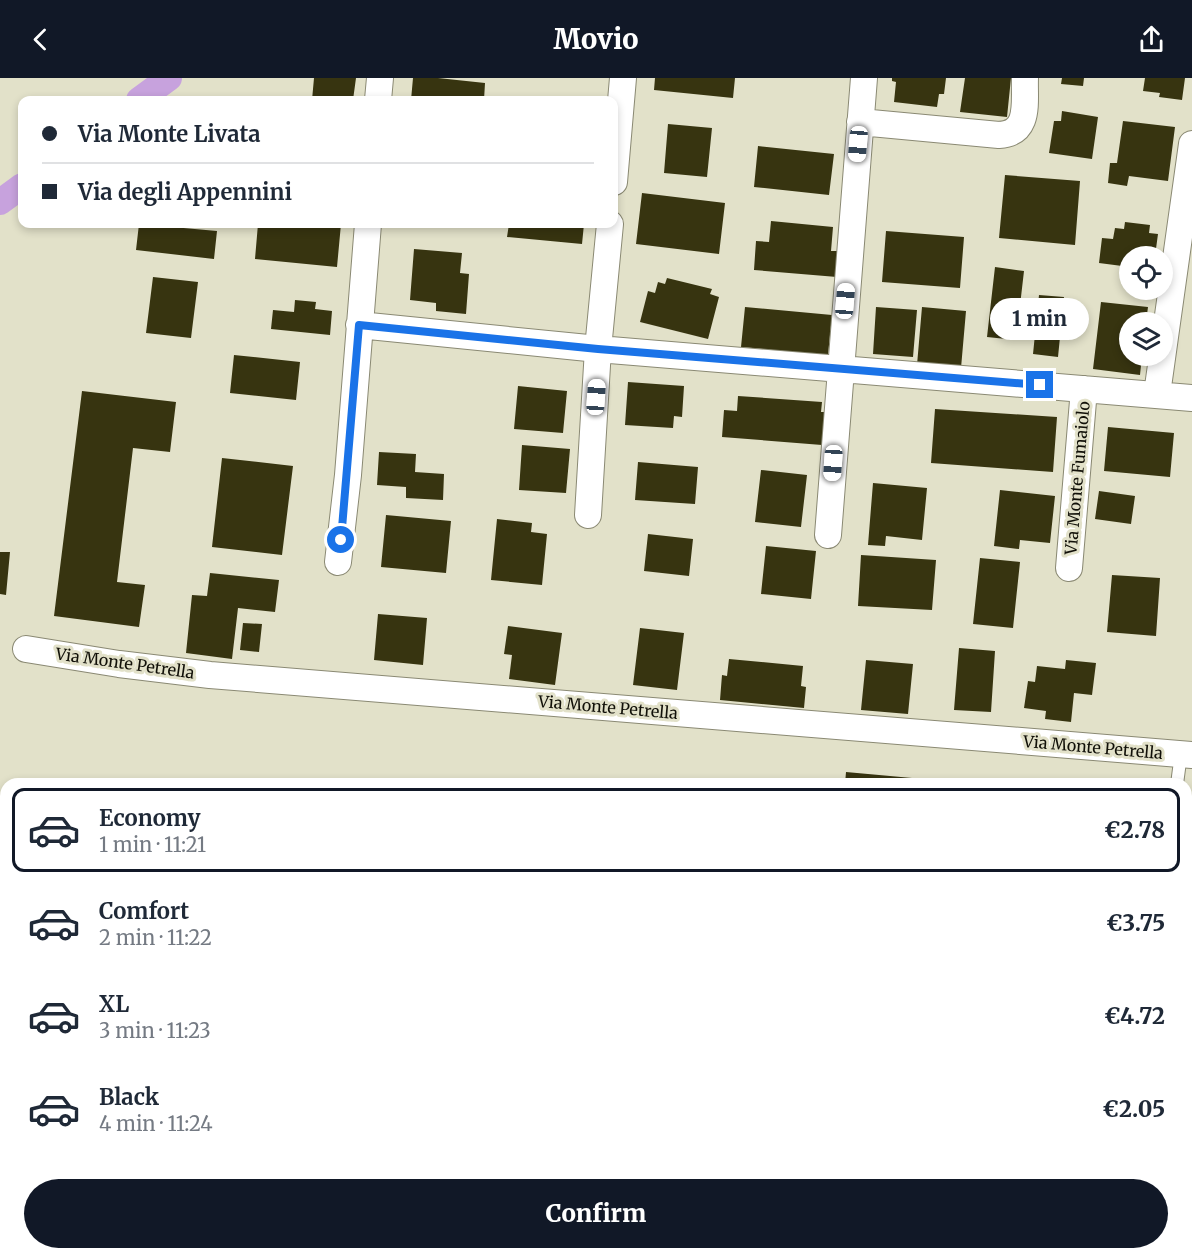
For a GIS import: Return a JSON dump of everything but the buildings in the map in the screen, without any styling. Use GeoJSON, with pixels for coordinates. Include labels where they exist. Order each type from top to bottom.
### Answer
{"type":"FeatureCollection","features":[{"type":"Feature","properties":{"kind":"street"},"geometry":{"type":"LineString","coordinates":[[378,96],[380,78]]}},
{"type":"Feature","properties":{"kind":"street"},"geometry":{"type":"LineString","coordinates":[[618,136],[623,78]]}},
{"type":"Feature","properties":{"kind":"street"},"geometry":{"type":"LineString","coordinates":[[828,535],[864,78]]}},
{"type":"Feature","properties":{"kind":"street"},"geometry":{"type":"LineString","coordinates":[[860,122],[999,135],[1010,134],[1015,132],[1022,121],[1025,78]]}},
{"type":"Feature","properties":{"kind":"street"},"geometry":{"type":"LineString","coordinates":[[1157,394],[1192,144]]}},
{"type":"Feature","properties":{"kind":"street"},"geometry":{"type":"LineString","coordinates":[[338,562],[348,475],[368,228]]}},
{"type":"Feature","properties":{"kind":"street"},"geometry":{"type":"LineString","coordinates":[[588,515],[598,349],[610,228]]}},
{"type":"Feature","properties":{"kind":"street"},"geometry":{"type":"LineString","coordinates":[[359,325],[598,349],[1192,398]]}},
{"type":"Feature","properties":{"kind":"street","name":"Via Monte Fumaiolo"},"geometry":{"type":"LineString","coordinates":[[1069,568],[1084,389]]}},
{"type":"Feature","properties":{"kind":"street","name":"Via Monte Petrella"},"geometry":{"type":"LineString","coordinates":[[26,649],[210,675],[1186,755]]}},
{"type":"Feature","properties":{"kind":"lane"},"geometry":{"type":"LineString","coordinates":[[1179,778],[1186,755]]}},
{"type":"Feature","properties":{"kind":"waterway"},"geometry":{"type":"LineString","coordinates":[[144,96],[169,78]]}},
{"type":"Feature","properties":{"kind":"waterway"},"geometry":{"type":"LineString","coordinates":[[0,202],[18,189]]}},
{"type":"Feature","properties":{"kind":"route"},"geometry":{"type":"LineString","coordinates":[[341,540],[359,325],[598,349],[1040,385]]}}]}
